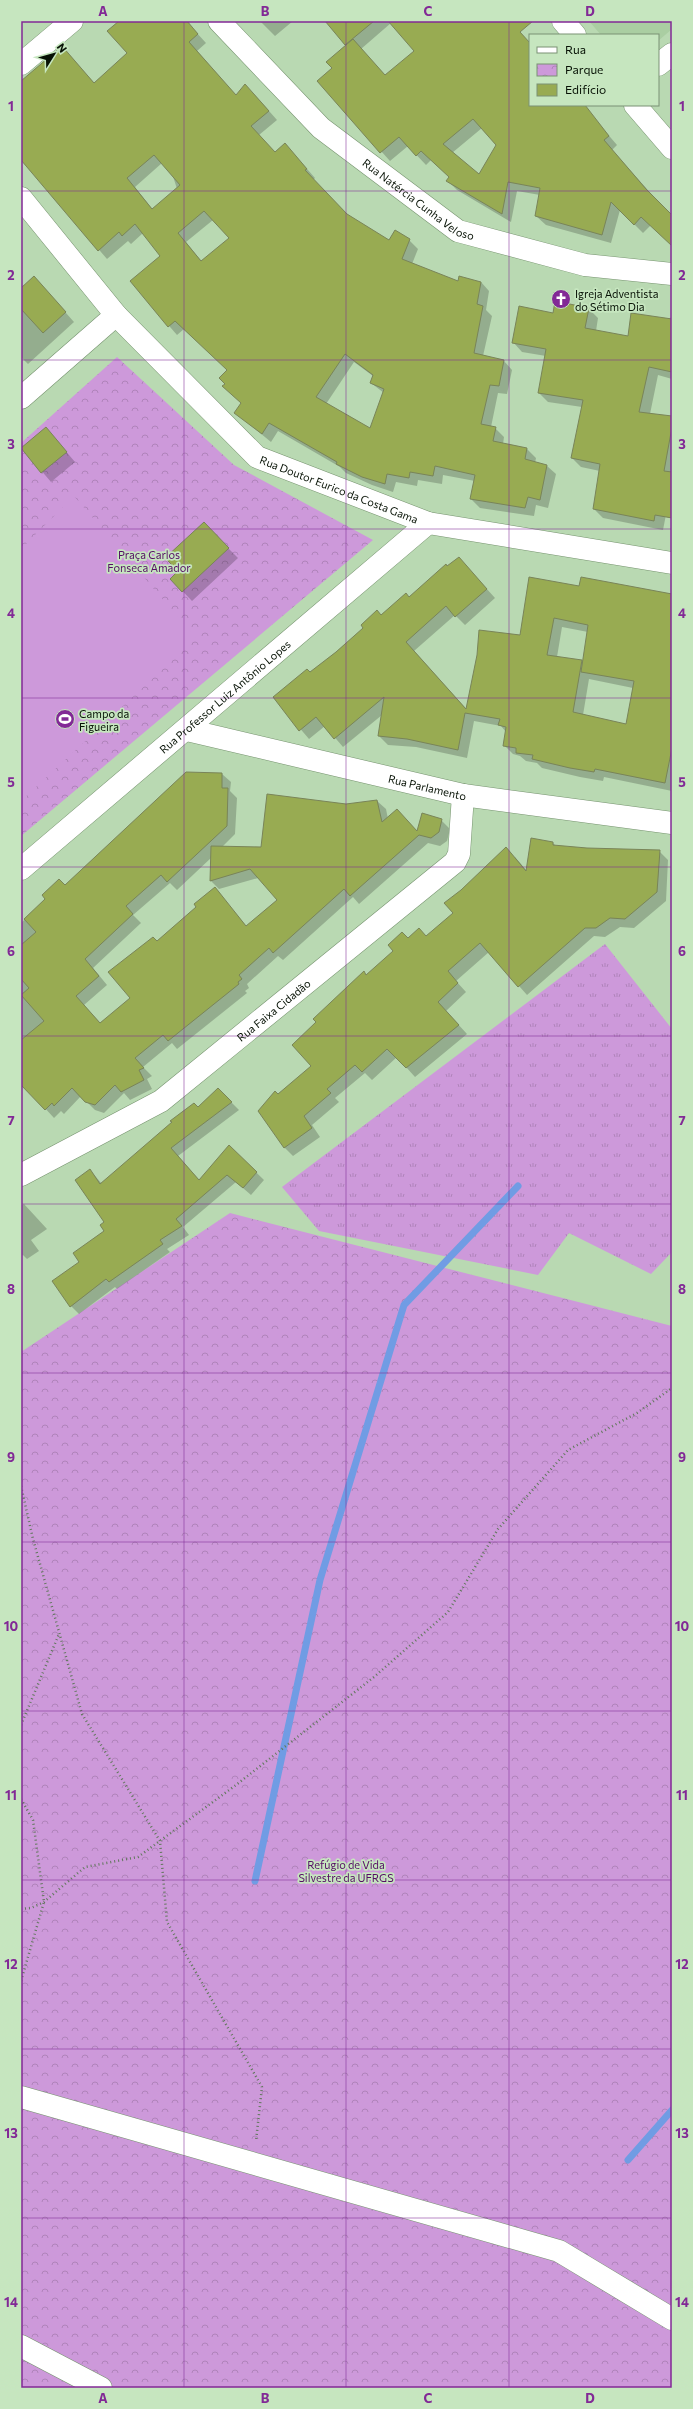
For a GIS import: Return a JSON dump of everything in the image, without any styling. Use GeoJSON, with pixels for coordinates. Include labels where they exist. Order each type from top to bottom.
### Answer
{"type":"FeatureCollection","features":[{"type":"Feature","properties":{"kind":"street"},"geometry":{"type":"LineString","coordinates":[[21,64],[72,21]]}},
{"type":"Feature","properties":{"kind":"street","name":"Rua Natércia Cunha Veloso"},"geometry":{"type":"LineString","coordinates":[[219,21],[322,128],[458,232],[585,265],[672,274]]}},
{"type":"Feature","properties":{"kind":"street"},"geometry":{"type":"LineString","coordinates":[[563,21],[574,34]]}},
{"type":"Feature","properties":{"kind":"street"},"geometry":{"type":"LineString","coordinates":[[659,65],[672,54]]}},
{"type":"Feature","properties":{"kind":"street"},"geometry":{"type":"LineString","coordinates":[[636,106],[672,148]]}},
{"type":"Feature","properties":{"kind":"street","name":"Rua Doutor Eurico da Costa Gama"},"geometry":{"type":"LineString","coordinates":[[21,198],[116,315],[257,457],[428,523],[672,563]]}},
{"type":"Feature","properties":{"kind":"street"},"geometry":{"type":"LineString","coordinates":[[21,398],[116,315]]}},
{"type":"Feature","properties":{"kind":"street","name":"Rua Professor Luiz Antônio Lopes"},"geometry":{"type":"LineString","coordinates":[[21,869],[187,730],[428,523]]}},
{"type":"Feature","properties":{"kind":"street","name":"Rua Parlamento"},"geometry":{"type":"LineString","coordinates":[[187,730],[463,795],[672,823]]}},
{"type":"Feature","properties":{"kind":"street","name":"Rua Faixa Cidadão"},"geometry":{"type":"LineString","coordinates":[[21,1175],[161,1101],[455,862],[458,854],[463,795]]}},
{"type":"Feature","properties":{"kind":"street"},"geometry":{"type":"LineString","coordinates":[[21,2097],[559,2251],[672,2319]]}},
{"type":"Feature","properties":{"kind":"street"},"geometry":{"type":"LineString","coordinates":[[21,2346],[101,2388]]}},
{"type":"Feature","properties":{"kind":"path"},"geometry":{"type":"LineString","coordinates":[[21,1909],[31,1908],[44,1902],[85,1867],[138,1857],[236,1785],[374,1677],[448,1612],[498,1529],[568,1450],[637,1413],[672,1388]]}},
{"type":"Feature","properties":{"kind":"path"},"geometry":{"type":"LineString","coordinates":[[21,1486],[33,1539],[82,1714],[160,1841],[167,1922],[262,2087],[254,2164]]}},
{"type":"Feature","properties":{"kind":"path"},"geometry":{"type":"LineString","coordinates":[[21,1725],[60,1634]]}},
{"type":"Feature","properties":{"kind":"path"},"geometry":{"type":"LineString","coordinates":[[21,1799],[33,1820],[44,1902],[21,1981]]}},
{"type":"Feature","properties":{"kind":"shaded area"},"geometry":{"type":"Polygon","coordinates":[[[589,21],[672,21],[672,29],[659,40],[659,34],[600,34],[589,21]]]}},
{"type":"Feature","properties":{"kind":"green space","name":"Praça Carlos Fonseca Amador"},"geometry":{"type":"Polygon","coordinates":[[[117,357],[234,465],[373,540],[21,836],[21,443],[117,357]]]}},
{"type":"Feature","properties":{"kind":"green space","name":"Campo da Figueira"},"geometry":{"type":"Polygon","coordinates":[[[74,496],[196,638],[21,801],[21,549],[74,496]]]}},
{"type":"Feature","properties":{"kind":"green space"},"geometry":{"type":"Polygon","coordinates":[[[605,944],[672,1029],[672,1252],[651,1274],[569,1233],[538,1275],[319,1231],[282,1187],[605,944]]]}},
{"type":"Feature","properties":{"kind":"green space","name":"Refúgio de Vida Silvestre da UFRGS"},"geometry":{"type":"Polygon","coordinates":[[[230,1213],[672,1326],[672,2388],[21,2388],[21,1352],[230,1213]]]}},
{"type":"Feature","properties":{"kind":"building"},"geometry":{"type":"Polygon","coordinates":[[[119,21],[187,21],[198,34],[189,42],[236,95],[245,84],[269,111],[251,126],[275,152],[285,143],[307,169],[305,170],[347,214],[389,240],[395,230],[410,239],[402,259],[458,281],[459,276],[481,282],[477,304],[483,306],[474,353],[504,360],[499,386],[490,385],[481,424],[496,427],[493,441],[527,448],[525,459],[547,465],[540,500],[528,497],[525,508],[470,499],[475,475],[435,466],[433,476],[410,472],[409,478],[387,474],[385,484],[362,477],[336,464],[337,462],[269,423],[262,434],[234,413],[241,403],[222,386],[225,384],[219,378],[227,370],[175,321],[168,327],[130,281],[160,256],[135,224],[122,236],[119,232],[98,251],[21,160],[21,81],[62,46],[94,83],[127,53],[107,31],[119,21]],[[154,155],[127,178],[152,209],[180,185],[154,155]],[[204,211],[178,233],[201,261],[229,238],[204,211]],[[345,354],[316,397],[370,428],[384,389],[370,383],[373,375],[345,354]]]}},
{"type":"Feature","properties":{"kind":"building"},"geometry":{"type":"Polygon","coordinates":[[[325,21],[374,21],[345,45],[325,21]]]}},
{"type":"Feature","properties":{"kind":"building"},"geometry":{"type":"Polygon","coordinates":[[[388,21],[533,21],[520,32],[529,42],[529,106],[586,106],[609,136],[604,140],[646,189],[672,215],[672,246],[641,217],[634,225],[611,202],[602,235],[535,216],[540,188],[508,182],[502,214],[446,181],[449,177],[421,151],[416,156],[399,137],[380,153],[317,81],[332,68],[326,62],[353,39],[385,75],[414,51],[388,21]],[[473,119],[443,144],[479,174],[496,145],[473,119]]]}},
{"type":"Feature","properties":{"kind":"building"},"geometry":{"type":"Polygon","coordinates":[[[34,276],[66,312],[43,333],[21,309],[21,288],[34,276]]]}},
{"type":"Feature","properties":{"kind":"building"},"geometry":{"type":"Polygon","coordinates":[[[555,301],[589,308],[585,328],[628,336],[631,313],[672,319],[672,372],[649,367],[639,412],[672,416],[672,427],[664,471],[672,472],[672,518],[655,515],[654,521],[593,509],[600,464],[571,458],[583,400],[538,393],[546,349],[512,343],[519,306],[553,313],[555,301]]]}},
{"type":"Feature","properties":{"kind":"building"},"geometry":{"type":"Polygon","coordinates":[[[46,427],[67,452],[41,473],[21,448],[46,427]]]}},
{"type":"Feature","properties":{"kind":"building"},"geometry":{"type":"Polygon","coordinates":[[[204,522],[229,548],[182,592],[170,579],[178,571],[165,558],[204,522]]]}},
{"type":"Feature","properties":{"kind":"building"},"geometry":{"type":"Polygon","coordinates":[[[459,557],[487,589],[455,617],[446,606],[406,642],[466,709],[477,655],[479,630],[520,635],[529,577],[579,586],[581,577],[672,594],[672,748],[665,783],[595,769],[594,772],[570,768],[532,759],[533,755],[516,753],[516,748],[503,746],[506,727],[498,725],[500,719],[465,713],[458,750],[407,739],[378,736],[384,697],[334,739],[316,717],[299,731],[273,697],[307,669],[310,672],[336,652],[363,628],[361,625],[377,610],[381,615],[406,593],[409,597],[446,564],[447,566],[459,557]],[[554,618],[547,655],[582,660],[573,712],[626,724],[634,681],[581,672],[588,625],[554,618]]]}},
{"type":"Feature","properties":{"kind":"building"},"geometry":{"type":"Polygon","coordinates":[[[186,772],[222,773],[222,788],[228,788],[227,826],[167,882],[161,875],[126,906],[133,914],[85,959],[99,976],[76,996],[100,1023],[130,998],[108,972],[153,937],[157,941],[196,907],[194,904],[215,887],[246,926],[277,900],[250,869],[210,881],[211,846],[261,847],[267,794],[346,804],[377,800],[382,822],[397,809],[417,831],[422,813],[442,819],[439,832],[431,838],[419,835],[350,896],[344,889],[273,953],[269,948],[239,975],[242,979],[238,982],[239,984],[168,1041],[163,1035],[135,1058],[144,1068],[139,1070],[144,1080],[121,1092],[115,1085],[95,1105],[85,1102],[72,1088],[54,1106],[52,1103],[45,1110],[21,1085],[21,1040],[44,1021],[21,995],[29,988],[21,979],[21,945],[36,932],[24,919],[45,899],[42,895],[59,879],[65,885],[186,772]]]}},
{"type":"Feature","properties":{"kind":"building"},"geometry":{"type":"Polygon","coordinates":[[[531,838],[553,842],[553,845],[587,848],[660,850],[657,892],[625,919],[610,918],[596,928],[585,928],[518,987],[480,943],[448,971],[458,983],[438,1002],[459,1025],[406,1068],[387,1049],[362,1072],[355,1065],[327,1089],[331,1093],[304,1116],[312,1128],[284,1148],[258,1111],[275,1091],[278,1094],[311,1066],[292,1045],[316,1022],[313,1019],[364,971],[366,975],[393,951],[388,945],[402,932],[408,938],[419,928],[426,936],[453,913],[444,903],[461,890],[506,847],[526,871],[531,838]]]}},
{"type":"Feature","properties":{"kind":"building"},"geometry":{"type":"Polygon","coordinates":[[[218,1088],[232,1102],[171,1148],[199,1180],[229,1145],[257,1172],[243,1188],[227,1175],[176,1219],[182,1226],[160,1240],[163,1244],[109,1282],[106,1279],[70,1307],[52,1281],[79,1262],[73,1253],[104,1231],[100,1225],[104,1222],[75,1180],[90,1169],[100,1184],[172,1122],[170,1121],[194,1103],[198,1107],[218,1088]]]}},
{"type":"Feature","properties":{"kind":"waterway"},"geometry":{"type":"LineString","coordinates":[[255,1881],[320,1580],[404,1305],[518,1186]]}},
{"type":"Feature","properties":{"kind":"waterway"},"geometry":{"type":"LineString","coordinates":[[628,2160],[672,2110]]}},
{"type":"Feature","properties":{"kind":"place","name":"Igreja Adventista do Sétimo Dia"},"geometry":{"type":"Point","coordinates":[561,299]}},
{"type":"Feature","properties":{"kind":"place","name":"Campo da Figueira"},"geometry":{"type":"Point","coordinates":[65,719]}}]}
